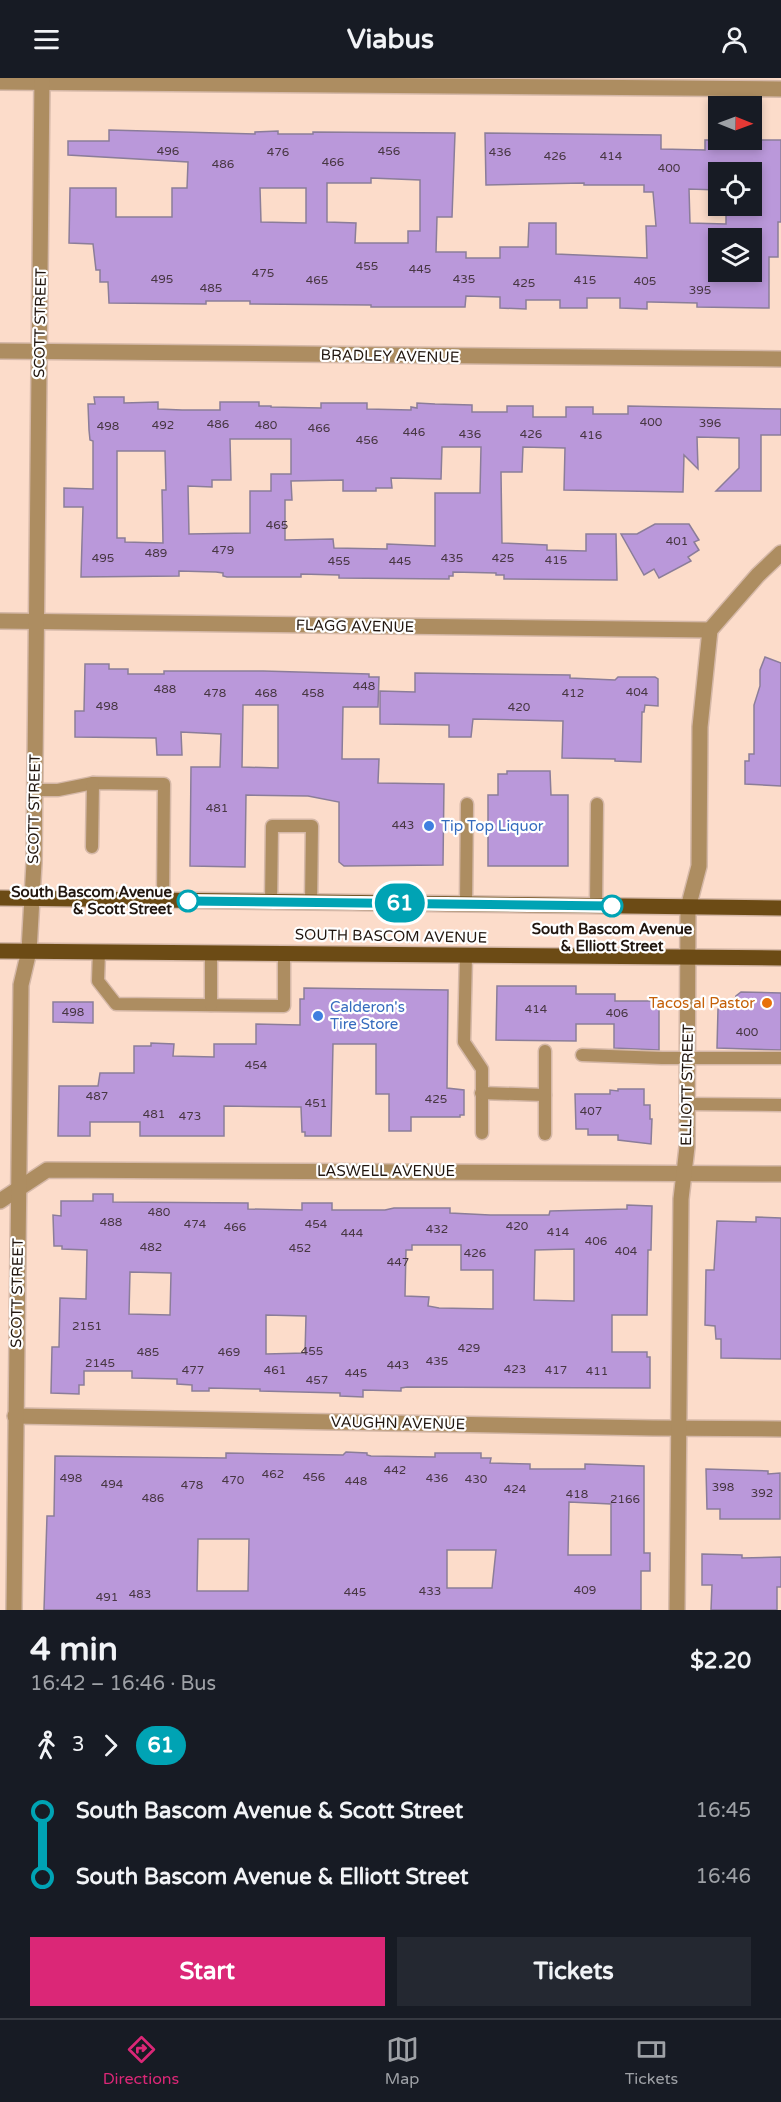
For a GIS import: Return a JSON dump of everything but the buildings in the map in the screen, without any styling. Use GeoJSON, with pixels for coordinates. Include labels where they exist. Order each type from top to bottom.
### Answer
{"type":"FeatureCollection","features":[{"type":"Feature","properties":{"kind":"main road"},"geometry":{"type":"LineString","coordinates":[[0,898],[781,908]]}},
{"type":"Feature","properties":{"kind":"main road","name":"SOUTH BASCOM AVENUE"},"geometry":{"type":"LineString","coordinates":[[0,951],[781,958]]}},
{"type":"Feature","properties":{"kind":"street"},"geometry":{"type":"LineString","coordinates":[[0,82],[42,80],[781,90]]}},
{"type":"Feature","properties":{"kind":"street","name":"SCOTT STREET"},"geometry":{"type":"LineString","coordinates":[[14,1610],[7,1546],[15,1416],[21,986],[29,951],[34,863],[42,80]]}},
{"type":"Feature","properties":{"kind":"street","name":"BRADLEY AVENUE"},"geometry":{"type":"LineString","coordinates":[[0,351],[781,359]]}},
{"type":"Feature","properties":{"kind":"street"},"geometry":{"type":"LineString","coordinates":[[710,630],[758,575],[781,553]]}},
{"type":"Feature","properties":{"kind":"street","name":"FLAGG AVENUE"},"geometry":{"type":"LineString","coordinates":[[0,621],[710,630]]}},
{"type":"Feature","properties":{"kind":"street","name":"ELLIOTT STREET"},"geometry":{"type":"LineString","coordinates":[[677,1610],[681,1199],[687,1148],[688,908],[699,866],[700,728],[710,630]]}},
{"type":"Feature","properties":{"kind":"street","name":"LASWELL AVENUE"},"geometry":{"type":"LineString","coordinates":[[0,1201],[47,1170],[781,1174]]}},
{"type":"Feature","properties":{"kind":"street","name":"VAUGHN AVENUE"},"geometry":{"type":"LineString","coordinates":[[15,1416],[781,1429]]}},
{"type":"Feature","properties":{"kind":"lane"},"geometry":{"type":"LineString","coordinates":[[92,847],[93,783]]}},
{"type":"Feature","properties":{"kind":"lane"},"geometry":{"type":"LineString","coordinates":[[35,790],[58,790],[93,783],[164,784],[163,900]]}},
{"type":"Feature","properties":{"kind":"lane"},"geometry":{"type":"LineString","coordinates":[[466,904],[467,804]]}},
{"type":"Feature","properties":{"kind":"lane"},"geometry":{"type":"LineString","coordinates":[[596,906],[597,804]]}},
{"type":"Feature","properties":{"kind":"lane"},"geometry":{"type":"LineString","coordinates":[[271,902],[272,826],[312,826],[311,902]]}},
{"type":"Feature","properties":{"kind":"lane"},"geometry":{"type":"LineString","coordinates":[[99,951],[98,981],[116,1004],[284,1006],[284,953]]}},
{"type":"Feature","properties":{"kind":"lane"},"geometry":{"type":"LineString","coordinates":[[211,952],[211,1005]]}},
{"type":"Feature","properties":{"kind":"lane"},"geometry":{"type":"LineString","coordinates":[[466,955],[464,1042],[482,1069],[482,1133]]}},
{"type":"Feature","properties":{"kind":"lane"},"geometry":{"type":"LineString","coordinates":[[545,1051],[545,1134]]}},
{"type":"Feature","properties":{"kind":"lane"},"geometry":{"type":"LineString","coordinates":[[582,1055],[633,1058],[781,1058]]}},
{"type":"Feature","properties":{"kind":"lane"},"geometry":{"type":"LineString","coordinates":[[482,1093],[545,1095]]}},
{"type":"Feature","properties":{"kind":"lane"},"geometry":{"type":"LineString","coordinates":[[687,1104],[781,1105]]}},
{"type":"Feature","properties":{"kind":"bus line","name":"61"},"geometry":{"type":"LineString","coordinates":[[188,901],[612,906]]}},
{"type":"Feature","properties":{"kind":"place","name":"Tip Top Liquor"},"geometry":{"type":"Point","coordinates":[429,826]}},
{"type":"Feature","properties":{"kind":"place","name":"South Bascom Avenue & Scott Street"},"geometry":{"type":"Point","coordinates":[188,901]}},
{"type":"Feature","properties":{"kind":"place","name":"South Bascom Avenue & Elliott Street"},"geometry":{"type":"Point","coordinates":[612,906]}},
{"type":"Feature","properties":{"kind":"place","name":"Tacos al Pastor"},"geometry":{"type":"Point","coordinates":[767,1003]}},
{"type":"Feature","properties":{"kind":"place","name":"Calderon's Tire Store"},"geometry":{"type":"Point","coordinates":[318,1016]}}]}
